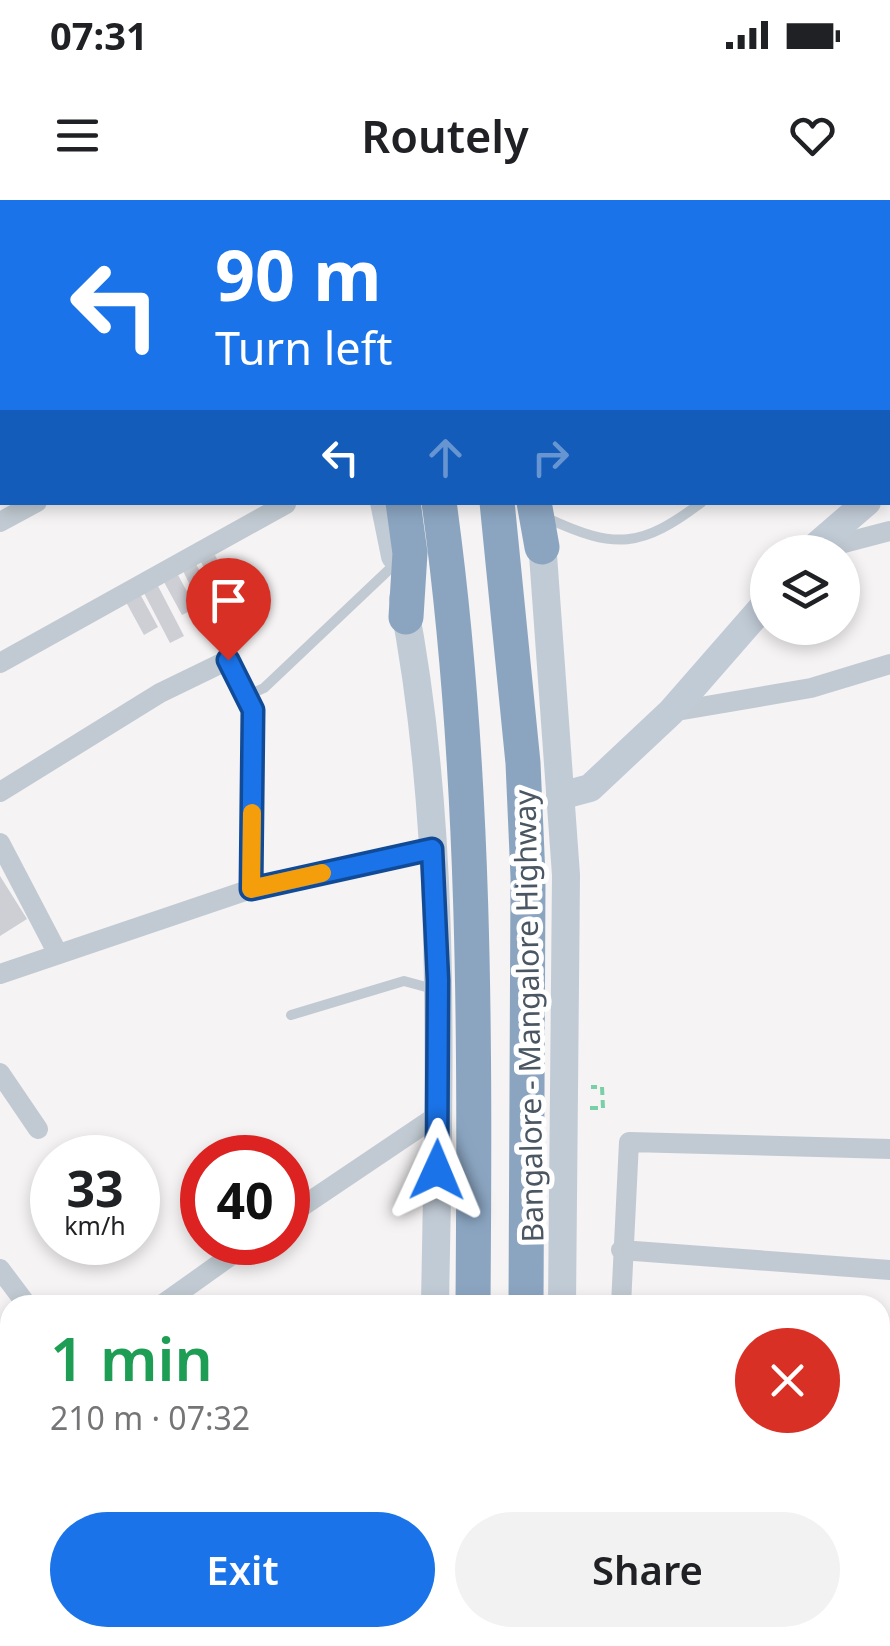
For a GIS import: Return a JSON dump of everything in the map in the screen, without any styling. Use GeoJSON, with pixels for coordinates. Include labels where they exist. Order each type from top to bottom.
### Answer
{"type":"FeatureCollection","features":[{"type":"Feature","properties":{"kind":"highway"},"geometry":{"type":"LineString","coordinates":[[387,505],[410,552],[406,617]]}},
{"type":"Feature","properties":{"kind":"highway"},"geometry":{"type":"LineString","coordinates":[[439,505],[466,752],[475,950],[472,1295]]}},
{"type":"Feature","properties":{"kind":"highway"},"geometry":{"type":"LineString","coordinates":[[497,505],[523,764],[528,877],[526,1295]]}},
{"type":"Feature","properties":{"kind":"street"},"geometry":{"type":"LineString","coordinates":[[0,522],[31,505]]}},
{"type":"Feature","properties":{"kind":"street"},"geometry":{"type":"LineString","coordinates":[[0,663],[284,505]]}},
{"type":"Feature","properties":{"kind":"street"},"geometry":{"type":"LineString","coordinates":[[387,505],[406,617],[432,849],[438,990],[435,1295]]}},
{"type":"Feature","properties":{"kind":"street"},"geometry":{"type":"LineString","coordinates":[[829,535],[864,505]]}},
{"type":"Feature","properties":{"kind":"street","name":"Bangalore - Mangalore Highway"},"geometry":{"type":"LineString","coordinates":[[540,517],[560,796],[566,1007],[562,1295]]}},
{"type":"Feature","properties":{"kind":"street"},"geometry":{"type":"LineString","coordinates":[[860,539],[890,531]]}},
{"type":"Feature","properties":{"kind":"street"},"geometry":{"type":"LineString","coordinates":[[560,796],[590,788],[671,712],[750,622]]}},
{"type":"Feature","properties":{"kind":"street"},"geometry":{"type":"LineString","coordinates":[[0,792],[160,694],[228,660],[253,710],[251,889]]}},
{"type":"Feature","properties":{"kind":"street"},"geometry":{"type":"LineString","coordinates":[[671,712],[810,688],[890,664]]}},
{"type":"Feature","properties":{"kind":"street"},"geometry":{"type":"LineString","coordinates":[[0,843],[58,954]]}},
{"type":"Feature","properties":{"kind":"street"},"geometry":{"type":"LineString","coordinates":[[0,974],[251,889],[432,849]]}},
{"type":"Feature","properties":{"kind":"street"},"geometry":{"type":"LineString","coordinates":[[0,1073],[38,1129]]}},
{"type":"Feature","properties":{"kind":"street"},"geometry":{"type":"LineString","coordinates":[[310,1201],[438,1116]]}},
{"type":"Feature","properties":{"kind":"street"},"geometry":{"type":"LineString","coordinates":[[621,1295],[628,1142],[890,1149]]}},
{"type":"Feature","properties":{"kind":"street"},"geometry":{"type":"LineString","coordinates":[[622,1250],[890,1270]]}},
{"type":"Feature","properties":{"kind":"street"},"geometry":{"type":"LineString","coordinates":[[175,1295],[217,1265]]}},
{"type":"Feature","properties":{"kind":"street"},"geometry":{"type":"LineString","coordinates":[[0,1269],[20,1295]]}},
{"type":"Feature","properties":{"kind":"lane"},"geometry":{"type":"LineString","coordinates":[[540,517],[588,537],[616,542],[663,532],[698,505]]}},
{"type":"Feature","properties":{"kind":"lane"},"geometry":{"type":"LineString","coordinates":[[246,696],[264,688],[396,563]]}},
{"type":"Feature","properties":{"kind":"lane"},"geometry":{"type":"LineString","coordinates":[[291,1015],[404,981],[438,990]]}},
{"type":"Feature","properties":{"kind":"path"},"geometry":{"type":"LineString","coordinates":[[602,1087],[603,1108]]}},
{"type":"Feature","properties":{"kind":"building"},"geometry":{"type":"Polygon","coordinates":[[[215,555],[232,588],[218,596],[201,562],[215,555]]]}},
{"type":"Feature","properties":{"kind":"building"},"geometry":{"type":"Polygon","coordinates":[[[196,564],[214,597],[200,605],[183,571],[196,564]]]}},
{"type":"Feature","properties":{"kind":"building"},"geometry":{"type":"Polygon","coordinates":[[[178,575],[196,608],[182,615],[164,582],[178,575]]]}},
{"type":"Feature","properties":{"kind":"building"},"geometry":{"type":"Polygon","coordinates":[[[158,586],[184,636],[170,643],[144,593],[158,586]]]}},
{"type":"Feature","properties":{"kind":"building"},"geometry":{"type":"Polygon","coordinates":[[[140,594],[158,627],[144,635],[126,602],[140,594]]]}},
{"type":"Feature","properties":{"kind":"building"},"geometry":{"type":"Polygon","coordinates":[[[0,876],[27,919],[0,936],[0,876]]]}},
{"type":"Feature","properties":{"kind":"slow traffic"},"geometry":{"type":"LineString","coordinates":[[252,813],[251,889],[322,873]]}},
{"type":"Feature","properties":{"kind":"route"},"geometry":{"type":"LineString","coordinates":[[228,660],[253,710],[251,889],[432,849],[438,980],[437,1170]]}}]}
